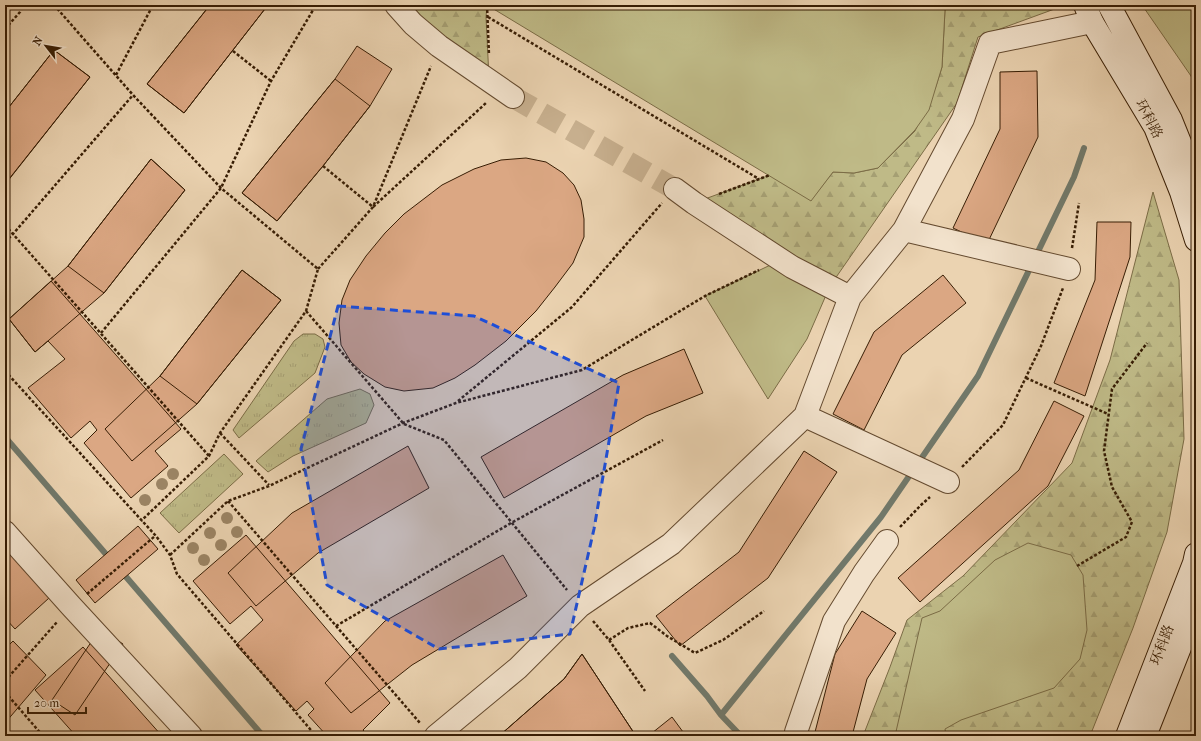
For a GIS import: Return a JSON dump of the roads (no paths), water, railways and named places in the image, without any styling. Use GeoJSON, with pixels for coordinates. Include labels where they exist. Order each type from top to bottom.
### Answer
{"type":"FeatureCollection","features":[{"type":"Feature","properties":{"kind":"street"},"geometry":{"type":"LineString","coordinates":[[396,5],[413,24],[438,46],[502,89]]}},
{"type":"Feature","properties":{"kind":"street","name":"环科路"},"geometry":{"type":"LineString","coordinates":[[1109,5],[1171,120],[1196,182]]}},
{"type":"Feature","properties":{"kind":"street"},"geometry":{"type":"LineString","coordinates":[[428,730],[518,668],[580,606],[671,544],[805,416],[850,297],[904,230],[963,119],[990,43],[1088,13]]}},
{"type":"Feature","properties":{"kind":"street","name":"环科路"},"geometry":{"type":"LineString","coordinates":[[1088,13],[1155,127],[1181,192],[1196,240]]}},
{"type":"Feature","properties":{"kind":"street"},"geometry":{"type":"LineString","coordinates":[[675,188],[694,203],[792,267],[850,297]]}},
{"type":"Feature","properties":{"kind":"street"},"geometry":{"type":"LineString","coordinates":[[904,230],[1069,269]]}},
{"type":"Feature","properties":{"kind":"street"},"geometry":{"type":"LineString","coordinates":[[805,416],[948,482]]}},
{"type":"Feature","properties":{"kind":"street"},"geometry":{"type":"LineString","coordinates":[[5,532],[191,736]]}},
{"type":"Feature","properties":{"kind":"street"},"geometry":{"type":"LineString","coordinates":[[796,736],[796,732],[834,621],[864,573],[887,541]]}},
{"type":"Feature","properties":{"kind":"street","name":"环科路"},"geometry":{"type":"LineString","coordinates":[[1127,736],[1194,564],[1196,554]]}},
{"type":"Feature","properties":{"kind":"street","name":"环科路"},"geometry":{"type":"LineString","coordinates":[[1145,736],[1196,607]]}},
{"type":"Feature","properties":{"kind":"waterway"},"geometry":{"type":"LineString","coordinates":[[741,736],[721,715],[881,517],[978,376],[1074,177],[1084,148]]}},
{"type":"Feature","properties":{"kind":"waterway"},"geometry":{"type":"LineString","coordinates":[[5,437],[111,560]]}},
{"type":"Feature","properties":{"kind":"waterway"},"geometry":{"type":"LineString","coordinates":[[121,571],[263,736]]}},
{"type":"Feature","properties":{"kind":"waterway"},"geometry":{"type":"LineString","coordinates":[[672,656],[707,696],[721,715]]}},
{"type":"Feature","properties":{"kind":"tunnel"},"geometry":{"type":"LineString","coordinates":[[513,97],[675,189]]}}]}
